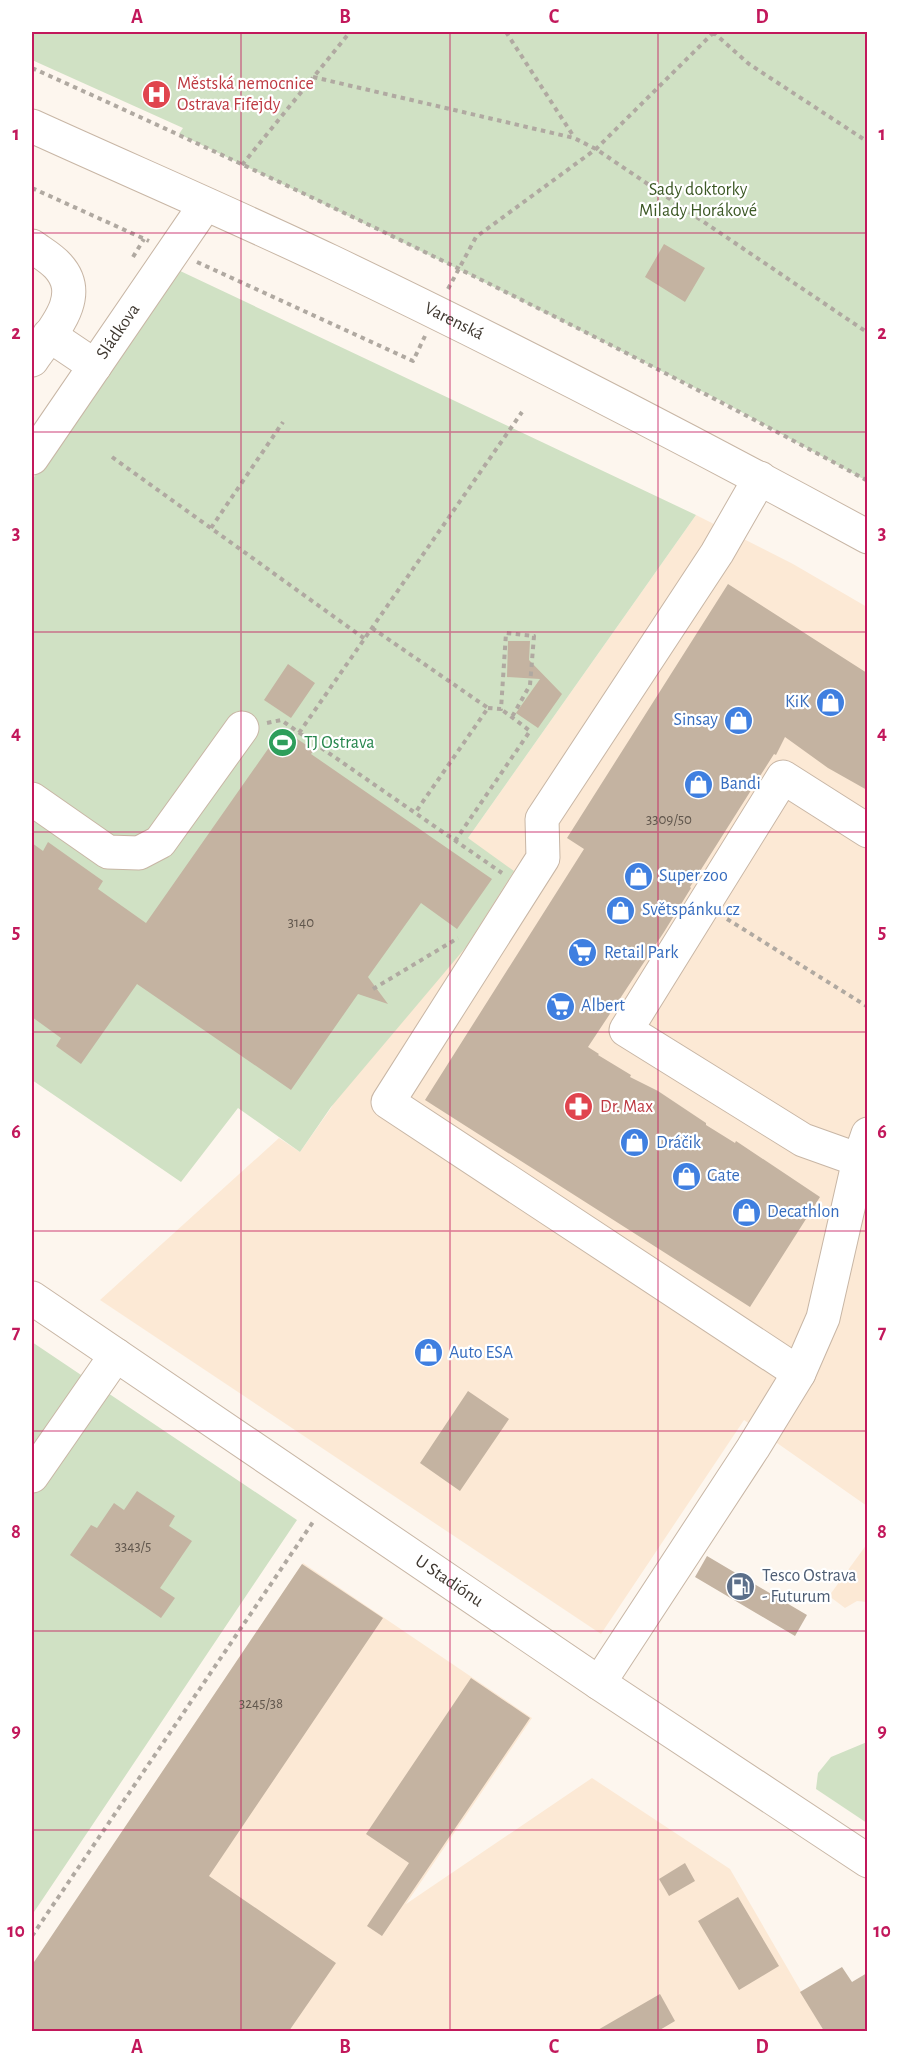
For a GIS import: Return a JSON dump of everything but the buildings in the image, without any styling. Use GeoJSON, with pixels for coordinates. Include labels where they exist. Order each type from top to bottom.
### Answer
{"type":"FeatureCollection","features":[{"type":"Feature","properties":{"kind":"street","name":"Varenská"},"geometry":{"type":"LineString","coordinates":[[32,126],[329,261],[436,313],[760,478],[867,537]]}},
{"type":"Feature","properties":{"kind":"street","name":"Sládkova"},"geometry":{"type":"LineString","coordinates":[[32,458],[206,205]]}},
{"type":"Feature","properties":{"kind":"street"},"geometry":{"type":"LineString","coordinates":[[32,246],[57,265],[66,278],[69,289],[67,307],[40,347],[94,366]]}},
{"type":"Feature","properties":{"kind":"street"},"geometry":{"type":"LineString","coordinates":[[760,478],[717,554],[542,819],[543,858],[388,1102],[799,1373]]}},
{"type":"Feature","properties":{"kind":"street"},"geometry":{"type":"LineString","coordinates":[[32,799],[108,852],[139,853],[160,842],[242,728]]}},
{"type":"Feature","properties":{"kind":"street"},"geometry":{"type":"LineString","coordinates":[[599,1683],[753,1448],[799,1373],[823,1318],[863,1147],[803,1140],[626,1030],[783,777],[867,831]]}},
{"type":"Feature","properties":{"kind":"street","name":"U Stadiónu"},"geometry":{"type":"LineString","coordinates":[[32,1298],[599,1683],[867,1861]]}},
{"type":"Feature","properties":{"kind":"street"},"geometry":{"type":"LineString","coordinates":[[32,1476],[116,1355]]}},
{"type":"Feature","properties":{"kind":"path"},"geometry":{"type":"LineString","coordinates":[[242,165],[350,32]]}},
{"type":"Feature","properties":{"kind":"path"},"geometry":{"type":"LineString","coordinates":[[506,32],[574,138]]}},
{"type":"Feature","properties":{"kind":"path"},"geometry":{"type":"LineString","coordinates":[[32,188],[413,361],[476,237],[596,149],[714,32],[749,64],[867,142]]}},
{"type":"Feature","properties":{"kind":"path"},"geometry":{"type":"LineString","coordinates":[[32,68],[179,134],[458,269],[723,402],[867,481]]}},
{"type":"Feature","properties":{"kind":"path"},"geometry":{"type":"LineString","coordinates":[[313,77],[574,138],[596,149],[867,333]]}},
{"type":"Feature","properties":{"kind":"path"},"geometry":{"type":"LineString","coordinates":[[299,733],[522,412]]}},
{"type":"Feature","properties":{"kind":"path"},"geometry":{"type":"LineString","coordinates":[[211,528],[283,422]]}},
{"type":"Feature","properties":{"kind":"path"},"geometry":{"type":"LineString","coordinates":[[112,457],[365,639]]}},
{"type":"Feature","properties":{"kind":"path"},"geometry":{"type":"LineString","coordinates":[[372,628],[488,708],[501,710],[530,731],[455,840]]}},
{"type":"Feature","properties":{"kind":"path"},"geometry":{"type":"LineString","coordinates":[[501,710],[506,633],[534,636],[530,685],[512,717]]}},
{"type":"Feature","properties":{"kind":"path"},"geometry":{"type":"LineString","coordinates":[[415,813],[488,708]]}},
{"type":"Feature","properties":{"kind":"path"},"geometry":{"type":"LineString","coordinates":[[242,728],[281,720],[505,875]]}},
{"type":"Feature","properties":{"kind":"path"},"geometry":{"type":"LineString","coordinates":[[704,904],[867,1007]]}},
{"type":"Feature","properties":{"kind":"path"},"geometry":{"type":"LineString","coordinates":[[373,989],[461,936]]}},
{"type":"Feature","properties":{"kind":"path"},"geometry":{"type":"LineString","coordinates":[[32,1936],[329,1499]]}},
{"type":"Feature","properties":{"kind":"shaded area"},"geometry":{"type":"Polygon","coordinates":[[[696,515],[793,564],[867,607],[867,1506],[744,1420],[601,1634],[100,1300],[279,1138],[300,1152],[331,1108],[468,838],[696,515]]]}},
{"type":"Feature","properties":{"kind":"shaded area"},"geometry":{"type":"Polygon","coordinates":[[[867,1544],[867,1602],[857,1601],[845,1608],[829,1596],[867,1544]]]}},
{"type":"Feature","properties":{"kind":"shaded area"},"geometry":{"type":"Polygon","coordinates":[[[303,1563],[532,1718],[406,1904],[592,1778],[730,1869],[824,2031],[32,2032],[32,1966],[303,1563]]]}},
{"type":"Feature","properties":{"kind":"green space","name":"Sady doktorky Milady Horákové"},"geometry":{"type":"Polygon","coordinates":[[[32,32],[867,32],[867,481],[723,402],[458,269],[179,134],[183,128],[32,60],[32,32]]]}},
{"type":"Feature","properties":{"kind":"green space","name":"TJ Ostrava"},"geometry":{"type":"Polygon","coordinates":[[[176,269],[696,515],[468,838],[514,871],[466,947],[331,1107],[300,1152],[238,1108],[181,1182],[32,1080],[32,480],[176,269]]]}},
{"type":"Feature","properties":{"kind":"green space"},"geometry":{"type":"Polygon","coordinates":[[[32,1342],[297,1520],[32,1915],[32,1342]]]}},
{"type":"Feature","properties":{"kind":"green space"},"geometry":{"type":"Polygon","coordinates":[[[867,1742],[867,1823],[816,1789],[818,1773],[831,1757],[867,1742]]]}},
{"type":"Feature","properties":{"kind":"place","name":"Městská nemocnice Ostrava Fifejdy"},"geometry":{"type":"Point","coordinates":[156,94]}},
{"type":"Feature","properties":{"kind":"place","name":"KiK"},"geometry":{"type":"Point","coordinates":[830,702]}},
{"type":"Feature","properties":{"kind":"place","name":"Sinsay"},"geometry":{"type":"Point","coordinates":[739,720]}},
{"type":"Feature","properties":{"kind":"place","name":"TJ Ostrava"},"geometry":{"type":"Point","coordinates":[283,743]}},
{"type":"Feature","properties":{"kind":"place","name":"Bandi"},"geometry":{"type":"Point","coordinates":[699,784]}},
{"type":"Feature","properties":{"kind":"place","name":"Super zoo"},"geometry":{"type":"Point","coordinates":[638,876]}},
{"type":"Feature","properties":{"kind":"place","name":"Světspánku.cz"},"geometry":{"type":"Point","coordinates":[621,910]}},
{"type":"Feature","properties":{"kind":"place","name":"Retail Park"},"geometry":{"type":"Point","coordinates":[583,953]}},
{"type":"Feature","properties":{"kind":"place","name":"Albert"},"geometry":{"type":"Point","coordinates":[560,1006]}},
{"type":"Feature","properties":{"kind":"place","name":"Dr. Max"},"geometry":{"type":"Point","coordinates":[579,1107]}},
{"type":"Feature","properties":{"kind":"place","name":"Dráčik"},"geometry":{"type":"Point","coordinates":[635,1143]}},
{"type":"Feature","properties":{"kind":"place","name":"Gate"},"geometry":{"type":"Point","coordinates":[686,1176]}},
{"type":"Feature","properties":{"kind":"place","name":"Decathlon"},"geometry":{"type":"Point","coordinates":[746,1212]}},
{"type":"Feature","properties":{"kind":"place","name":"Auto ESA"},"geometry":{"type":"Point","coordinates":[428,1353]}},
{"type":"Feature","properties":{"kind":"place","name":"Tesco Ostrava - Futurum"},"geometry":{"type":"Point","coordinates":[741,1586]}}]}
